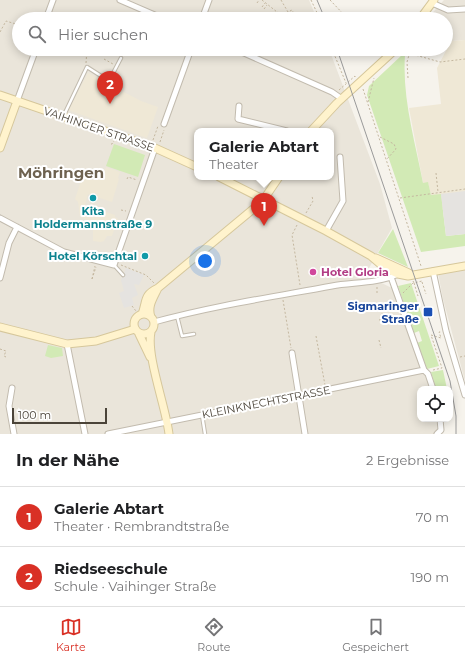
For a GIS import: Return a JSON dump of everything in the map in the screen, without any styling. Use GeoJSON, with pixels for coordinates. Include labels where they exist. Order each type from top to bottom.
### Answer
{"type":"FeatureCollection","features":[{"type":"Feature","properties":{"kind":"main road"},"geometry":{"type":"LineString","coordinates":[[425,12],[433,2]]}},
{"type":"Feature","properties":{"kind":"main road"},"geometry":{"type":"LineString","coordinates":[[314,128],[342,99],[389,56]]}},
{"type":"Feature","properties":{"kind":"main road","name":"VAIHINGER STRASSE"},"geometry":{"type":"LineString","coordinates":[[0,95],[156,144],[194,165]]}},
{"type":"Feature","properties":{"kind":"main road"},"geometry":{"type":"LineString","coordinates":[[0,148],[2,137],[17,101]]}},
{"type":"Feature","properties":{"kind":"main road"},"geometry":{"type":"LineString","coordinates":[[225,180],[302,218],[371,256],[413,274]]}},
{"type":"Feature","properties":{"kind":"main road"},"geometry":{"type":"LineString","coordinates":[[154,364],[137,332],[135,320],[141,315],[148,295],[264,199],[277,180]]}},
{"type":"Feature","properties":{"kind":"main road"},"geometry":{"type":"LineString","coordinates":[[371,256],[394,276],[408,276],[465,266]]}},
{"type":"Feature","properties":{"kind":"main road"},"geometry":{"type":"LineString","coordinates":[[0,327],[67,344],[96,341],[137,332],[145,335],[151,332],[154,328],[149,311],[158,288]]}},
{"type":"Feature","properties":{"kind":"main road"},"geometry":{"type":"LineString","coordinates":[[141,315],[152,319]]}},
{"type":"Feature","properties":{"kind":"main road"},"geometry":{"type":"LineString","coordinates":[[151,332],[154,364],[168,422],[169,434]]}},
{"type":"Feature","properties":{"kind":"street"},"geometry":{"type":"LineString","coordinates":[[49,12],[53,0]]}},
{"type":"Feature","properties":{"kind":"street"},"geometry":{"type":"LineString","coordinates":[[120,0],[148,12]]}},
{"type":"Feature","properties":{"kind":"street"},"geometry":{"type":"LineString","coordinates":[[205,12],[209,0]]}},
{"type":"Feature","properties":{"kind":"street"},"geometry":{"type":"LineString","coordinates":[[433,2],[448,10],[465,9]]}},
{"type":"Feature","properties":{"kind":"street"},"geometry":{"type":"LineString","coordinates":[[17,101],[33,56]]}},
{"type":"Feature","properties":{"kind":"street"},"geometry":{"type":"LineString","coordinates":[[164,124],[188,56]]}},
{"type":"Feature","properties":{"kind":"street"},"geometry":{"type":"LineString","coordinates":[[251,56],[332,92],[342,99]]}},
{"type":"Feature","properties":{"kind":"street"},"geometry":{"type":"LineString","coordinates":[[239,106],[238,119],[276,128]]}},
{"type":"Feature","properties":{"kind":"street"},"geometry":{"type":"LineString","coordinates":[[0,218],[64,252],[116,266],[127,237],[156,144]]}},
{"type":"Feature","properties":{"kind":"street"},"geometry":{"type":"LineString","coordinates":[[326,231],[343,201],[340,157]]}},
{"type":"Feature","properties":{"kind":"street"},"geometry":{"type":"LineString","coordinates":[[0,278],[1,268],[9,243],[17,227]]}},
{"type":"Feature","properties":{"kind":"street"},"geometry":{"type":"LineString","coordinates":[[383,279],[385,268]]}},
{"type":"Feature","properties":{"kind":"street"},"geometry":{"type":"LineString","coordinates":[[433,271],[446,331],[465,395]]}},
{"type":"Feature","properties":{"kind":"street"},"geometry":{"type":"LineString","coordinates":[[152,319],[394,276],[424,370],[428,374],[432,386]]}},
{"type":"Feature","properties":{"kind":"street"},"geometry":{"type":"LineString","coordinates":[[67,344],[85,434]]}},
{"type":"Feature","properties":{"kind":"street"},"geometry":{"type":"LineString","coordinates":[[292,353],[305,434]]}},
{"type":"Feature","properties":{"kind":"street","name":"KLEINKNECHTSTRASSE"},"geometry":{"type":"LineString","coordinates":[[108,434],[424,370]]}},
{"type":"Feature","properties":{"kind":"street"},"geometry":{"type":"LineString","coordinates":[[12,388],[9,406],[14,434]]}},
{"type":"Feature","properties":{"kind":"street"},"geometry":{"type":"LineString","coordinates":[[437,434],[441,430],[440,422]]}},
{"type":"Feature","properties":{"kind":"lane"},"geometry":{"type":"LineString","coordinates":[[63,116],[87,67],[109,81],[121,58]]}},
{"type":"Feature","properties":{"kind":"lane"},"geometry":{"type":"LineString","coordinates":[[116,266],[123,275]]}},
{"type":"Feature","properties":{"kind":"lane"},"geometry":{"type":"LineString","coordinates":[[177,315],[182,336],[194,334]]}},
{"type":"Feature","properties":{"kind":"lane"},"geometry":{"type":"LineString","coordinates":[[202,414],[205,434]]}},
{"type":"Feature","properties":{"kind":"path"},"geometry":{"type":"LineString","coordinates":[[262,0],[277,12]]}},
{"type":"Feature","properties":{"kind":"path"},"geometry":{"type":"LineString","coordinates":[[282,0],[288,12]]}},
{"type":"Feature","properties":{"kind":"path"},"geometry":{"type":"LineString","coordinates":[[311,0],[317,12]]}},
{"type":"Feature","properties":{"kind":"path"},"geometry":{"type":"LineString","coordinates":[[330,0],[341,12]]}},
{"type":"Feature","properties":{"kind":"path"},"geometry":{"type":"LineString","coordinates":[[262,7],[265,3]]}},
{"type":"Feature","properties":{"kind":"path"},"geometry":{"type":"LineString","coordinates":[[264,9],[268,5]]}},
{"type":"Feature","properties":{"kind":"path"},"geometry":{"type":"LineString","coordinates":[[0,32],[6,20],[12,22]]}},
{"type":"Feature","properties":{"kind":"path"},"geometry":{"type":"LineString","coordinates":[[86,56],[87,67]]}},
{"type":"Feature","properties":{"kind":"path"},"geometry":{"type":"LineString","coordinates":[[408,56],[407,62],[408,78]]}},
{"type":"Feature","properties":{"kind":"path"},"geometry":{"type":"LineString","coordinates":[[417,56],[440,62],[465,59]]}},
{"type":"Feature","properties":{"kind":"path"},"geometry":{"type":"LineString","coordinates":[[335,57],[346,84]]}},
{"type":"Feature","properties":{"kind":"path"},"geometry":{"type":"LineString","coordinates":[[104,59],[117,67]]}},
{"type":"Feature","properties":{"kind":"path"},"geometry":{"type":"LineString","coordinates":[[368,103],[374,78]]}},
{"type":"Feature","properties":{"kind":"path"},"geometry":{"type":"LineString","coordinates":[[360,83],[387,160],[422,273]]}},
{"type":"Feature","properties":{"kind":"path"},"geometry":{"type":"LineString","coordinates":[[159,124],[164,124],[164,128],[156,144],[159,124]]}},
{"type":"Feature","properties":{"kind":"path"},"geometry":{"type":"LineString","coordinates":[[379,137],[394,144],[396,149],[387,160]]}},
{"type":"Feature","properties":{"kind":"path"},"geometry":{"type":"LineString","coordinates":[[436,173],[438,192]]}},
{"type":"Feature","properties":{"kind":"path"},"geometry":{"type":"LineString","coordinates":[[127,179],[128,177],[143,182]]}},
{"type":"Feature","properties":{"kind":"path"},"geometry":{"type":"LineString","coordinates":[[399,198],[465,189]]}},
{"type":"Feature","properties":{"kind":"path"},"geometry":{"type":"LineString","coordinates":[[302,292],[292,235],[313,201],[312,196]]}},
{"type":"Feature","properties":{"kind":"path"},"geometry":{"type":"LineString","coordinates":[[96,264],[97,266],[94,278],[92,279],[93,275],[96,264]]}},
{"type":"Feature","properties":{"kind":"path"},"geometry":{"type":"LineString","coordinates":[[116,266],[123,264],[146,275],[158,288]]}},
{"type":"Feature","properties":{"kind":"path"},"geometry":{"type":"LineString","coordinates":[[422,281],[426,294]]}},
{"type":"Feature","properties":{"kind":"path"},"geometry":{"type":"LineString","coordinates":[[400,297],[414,283],[418,296]]}},
{"type":"Feature","properties":{"kind":"path"},"geometry":{"type":"LineString","coordinates":[[283,295],[292,353]]}},
{"type":"Feature","properties":{"kind":"path"},"geometry":{"type":"LineString","coordinates":[[132,306],[141,315]]}},
{"type":"Feature","properties":{"kind":"path"},"geometry":{"type":"LineString","coordinates":[[380,320],[383,320],[382,311],[403,307]]}},
{"type":"Feature","properties":{"kind":"path"},"geometry":{"type":"LineString","coordinates":[[431,335],[441,338],[439,332],[446,331]]}},
{"type":"Feature","properties":{"kind":"path"},"geometry":{"type":"LineString","coordinates":[[424,370],[442,368],[430,332]]}},
{"type":"Feature","properties":{"kind":"path"},"geometry":{"type":"LineString","coordinates":[[316,336],[326,390]]}},
{"type":"Feature","properties":{"kind":"path"},"geometry":{"type":"LineString","coordinates":[[379,340],[381,348]]}},
{"type":"Feature","properties":{"kind":"path"},"geometry":{"type":"LineString","coordinates":[[0,349],[6,351],[4,356],[6,357]]}},
{"type":"Feature","properties":{"kind":"shaded area"},"geometry":{"type":"Polygon","coordinates":[[[0,0],[309,0],[314,12],[12,12],[12,56],[332,56],[380,184],[392,228],[365,275],[394,289],[429,386],[417,386],[417,422],[437,422],[439,434],[0,434],[0,0]]]}},
{"type":"Feature","properties":{"kind":"shaded area"},"geometry":{"type":"Polygon","coordinates":[[[444,0],[465,0],[465,40],[453,41],[453,12],[433,12],[444,0]]]}},
{"type":"Feature","properties":{"kind":"shaded area"},"geometry":{"type":"Polygon","coordinates":[[[465,40],[465,234],[431,195],[428,183],[423,183],[409,108],[441,104],[437,68],[443,56],[453,56],[453,41],[465,40]]]}},
{"type":"Feature","properties":{"kind":"shaded area"},"geometry":{"type":"Polygon","coordinates":[[[88,73],[141,101],[158,107],[147,138],[68,110],[88,73]]]}},
{"type":"Feature","properties":{"kind":"shaded area"},"geometry":{"type":"Polygon","coordinates":[[[106,167],[120,172],[112,202],[88,194],[85,205],[115,215],[118,219],[112,236],[107,236],[104,241],[101,242],[93,241],[93,222],[80,217],[78,202],[75,199],[84,172],[101,179],[106,167]]]}},
{"type":"Feature","properties":{"kind":"shaded area"},"geometry":{"type":"Polygon","coordinates":[[[465,191],[465,234],[446,236],[441,194],[465,191]]]}},
{"type":"Feature","properties":{"kind":"shaded area"},"geometry":{"type":"Polygon","coordinates":[[[126,268],[144,275],[139,285],[134,284],[138,295],[132,298],[134,305],[124,308],[119,293],[124,291],[121,280],[126,268]]]}},
{"type":"Feature","properties":{"kind":"shaded area"},"geometry":{"type":"Polygon","coordinates":[[[465,269],[465,381],[443,299],[438,273],[465,269]]]}},
{"type":"Feature","properties":{"kind":"green space"},"geometry":{"type":"Polygon","coordinates":[[[401,56],[405,56],[405,87],[407,103],[423,183],[428,182],[431,195],[441,194],[446,236],[465,234],[465,246],[421,252],[367,95],[369,86],[401,56]]]}},
{"type":"Feature","properties":{"kind":"green space"},"geometry":{"type":"Polygon","coordinates":[[[114,144],[145,155],[138,177],[106,166],[114,144]]]}},
{"type":"Feature","properties":{"kind":"green space"},"geometry":{"type":"Polygon","coordinates":[[[393,229],[408,267],[378,253],[393,229]]]}},
{"type":"Feature","properties":{"kind":"green space"},"geometry":{"type":"Polygon","coordinates":[[[411,283],[439,366],[427,369],[417,343],[422,341],[419,331],[414,333],[398,286],[411,283]]]}},
{"type":"Feature","properties":{"kind":"green space"},"geometry":{"type":"Polygon","coordinates":[[[48,345],[62,348],[63,356],[51,358],[45,356],[48,345]]]}},
{"type":"Feature","properties":{"kind":"green space"},"geometry":{"type":"Polygon","coordinates":[[[443,370],[446,386],[435,386],[431,372],[443,370]]]}},
{"type":"Feature","properties":{"kind":"tram line"},"geometry":{"type":"LineString","coordinates":[[317,0],[322,12]]}},
{"type":"Feature","properties":{"kind":"tram line"},"geometry":{"type":"LineString","coordinates":[[339,56],[450,381],[456,416],[456,434]]}},
{"type":"Feature","properties":{"kind":"place","name":"Riedseeschule"},"geometry":{"type":"Point","coordinates":[110,104]}},
{"type":"Feature","properties":{"kind":"place","name":"Kita Holdermannstraße 9"},"geometry":{"type":"Point","coordinates":[93,198]}},
{"type":"Feature","properties":{"kind":"place","name":"Galerie Abtart"},"geometry":{"type":"Point","coordinates":[264,226]}},
{"type":"Feature","properties":{"kind":"place","name":"Hotel Körschtal"},"geometry":{"type":"Point","coordinates":[145,256]}},
{"type":"Feature","properties":{"kind":"place","name":"Hotel Gloria"},"geometry":{"type":"Point","coordinates":[313,272]}},
{"type":"Feature","properties":{"kind":"place","name":"Sigmaringer Straße"},"geometry":{"type":"Point","coordinates":[428,312]}},
{"type":"Feature","properties":{"kind":"district","name":"Möhringen"},"geometry":{"type":"Point","coordinates":[61,172]}}]}
